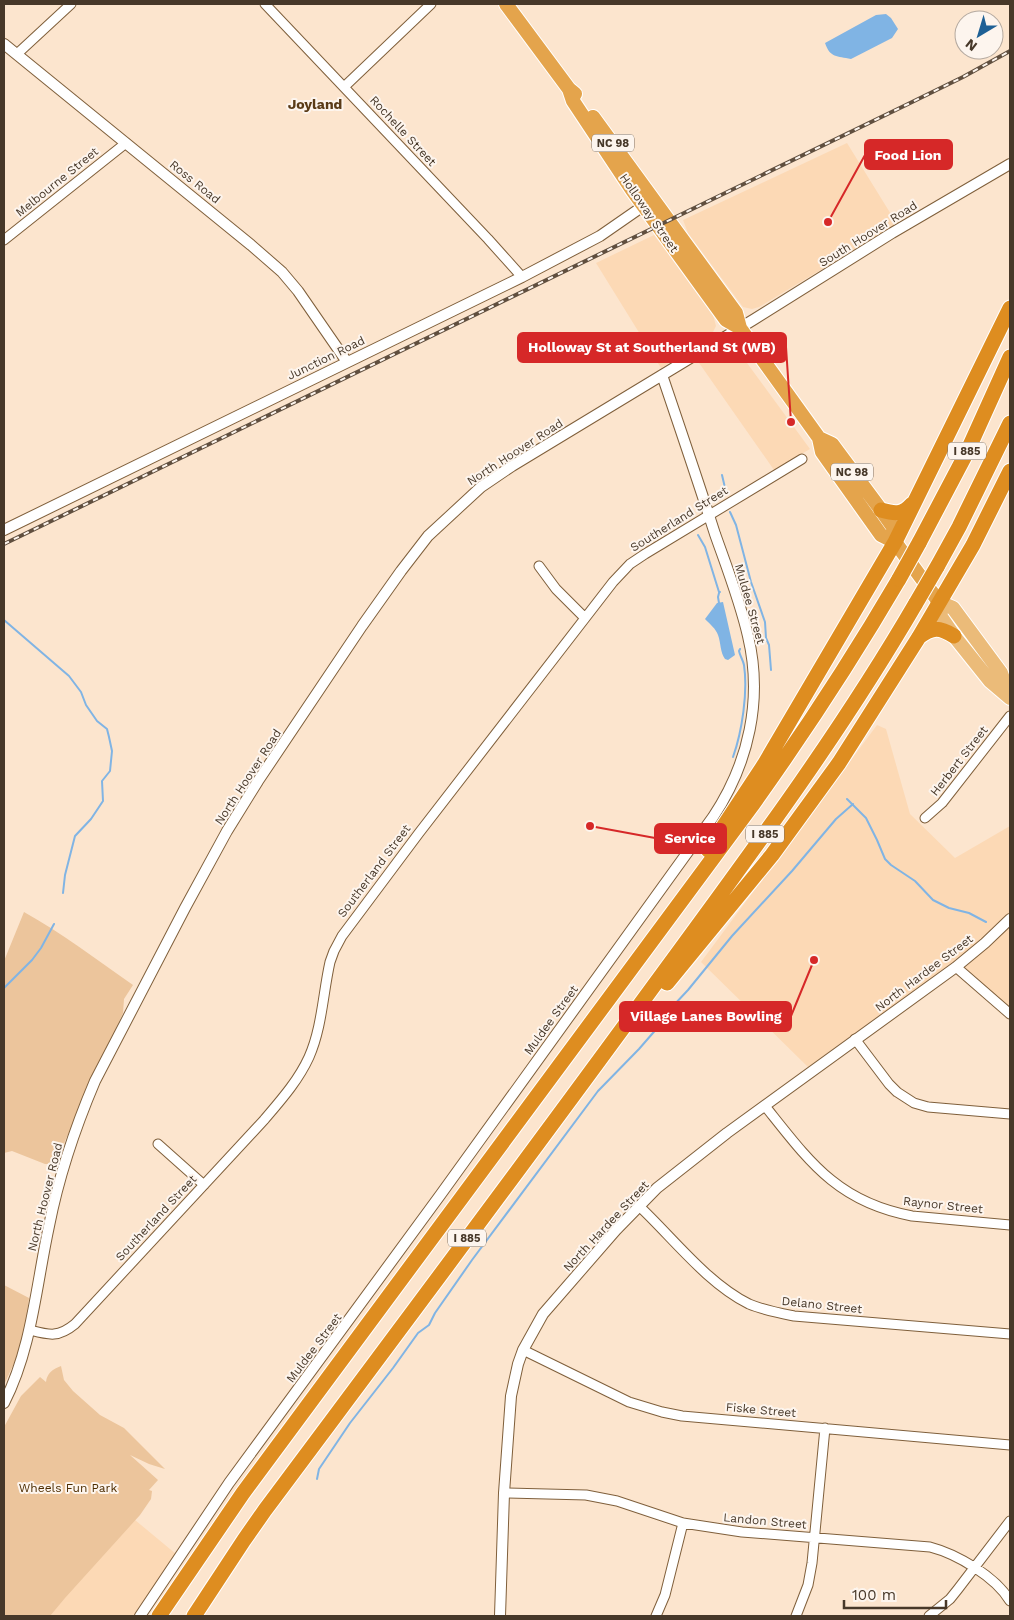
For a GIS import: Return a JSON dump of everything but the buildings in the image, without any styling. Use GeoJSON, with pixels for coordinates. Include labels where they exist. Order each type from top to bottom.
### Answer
{"type":"FeatureCollection","features":[{"type":"Feature","properties":{"kind":"highway","name":"Holloway Street"},"geometry":{"type":"LineString","coordinates":[[506,4],[569,89],[579,97],[726,320],[740,328],[820,438],[832,444],[893,527],[895,542],[939,602]]}},
{"type":"Feature","properties":{"kind":"highway"},"geometry":{"type":"LineString","coordinates":[[665,924],[685,885],[764,765],[895,542],[1010,308]]}},
{"type":"Feature","properties":{"kind":"highway","name":"I 885"},"geometry":{"type":"LineString","coordinates":[[163,1616],[200,1556],[248,1486],[665,924],[794,746],[867,633],[919,543],[967,452],[1010,357]]}},
{"type":"Feature","properties":{"kind":"highway","name":"I 885"},"geometry":{"type":"LineString","coordinates":[[194,1616],[271,1502],[601,1058],[811,768],[885,655],[916,603],[967,511],[1010,423]]}},
{"type":"Feature","properties":{"kind":"highway","name":"Holloway Street"},"geometry":{"type":"LineString","coordinates":[[820,438],[822,452],[881,536],[895,542]]}},
{"type":"Feature","properties":{"kind":"highway"},"geometry":{"type":"LineString","coordinates":[[601,1058],[674,975],[791,830],[839,763],[919,637],[973,545],[1010,472]]}},
{"type":"Feature","properties":{"kind":"highway"},"geometry":{"type":"LineString","coordinates":[[1002,489],[1010,476]]}},
{"type":"Feature","properties":{"kind":"highway"},"geometry":{"type":"LineString","coordinates":[[881,510],[894,514],[902,513],[913,503]]}},
{"type":"Feature","properties":{"kind":"highway"},"geometry":{"type":"LineString","coordinates":[[919,637],[928,631],[937,629],[954,636]]}},
{"type":"Feature","properties":{"kind":"highway"},"geometry":{"type":"LineString","coordinates":[[159,1616],[200,1556]]}},
{"type":"Feature","properties":{"kind":"highway"},"geometry":{"type":"LineString","coordinates":[[204,1616],[224,1571]]}},
{"type":"Feature","properties":{"kind":"main road","name":"Holloway Street"},"geometry":{"type":"LineString","coordinates":[[939,602],[953,608],[1001,673],[1010,698],[990,681],[954,636],[941,617],[939,602]]}},
{"type":"Feature","properties":{"kind":"street"},"geometry":{"type":"LineString","coordinates":[[17,54],[71,4]]}},
{"type":"Feature","properties":{"kind":"street","name":"Rochelle Street"},"geometry":{"type":"LineString","coordinates":[[265,4],[522,277]]}},
{"type":"Feature","properties":{"kind":"street"},"geometry":{"type":"LineString","coordinates":[[344,87],[431,4]]}},
{"type":"Feature","properties":{"kind":"street","name":"Ross Road"},"geometry":{"type":"LineString","coordinates":[[4,44],[252,245],[282,272],[298,291],[347,362]]}},
{"type":"Feature","properties":{"kind":"street","name":"Melbourne Street"},"geometry":{"type":"LineString","coordinates":[[4,240],[126,143]]}},
{"type":"Feature","properties":{"kind":"street","name":"South Hoover Road"},"geometry":{"type":"LineString","coordinates":[[740,328],[901,228],[1010,164]]}},
{"type":"Feature","properties":{"kind":"street","name":"Junction Road"},"geometry":{"type":"LineString","coordinates":[[4,530],[522,277],[600,236],[648,202]]}},
{"type":"Feature","properties":{"kind":"street","name":"North Hoover Road"},"geometry":{"type":"LineString","coordinates":[[4,1403],[19,1368],[30,1330],[54,1202],[67,1151],[83,1109],[119,1034],[198,883],[236,817],[385,592],[416,550],[468,499],[494,478],[740,328]]}},
{"type":"Feature","properties":{"kind":"street","name":"Muldee Street"},"geometry":{"type":"LineString","coordinates":[[140,1616],[223,1491],[460,1169],[713,817],[731,787],[751,730],[754,676],[751,649],[745,623],[662,375]]}},
{"type":"Feature","properties":{"kind":"street","name":"Southerland Street"},"geometry":{"type":"LineString","coordinates":[[30,1330],[45,1334],[55,1334],[65,1331],[75,1324],[275,1108],[302,1071],[310,1055],[334,951],[350,923],[613,582],[630,564],[802,459]]}},
{"type":"Feature","properties":{"kind":"street"},"geometry":{"type":"LineString","coordinates":[[539,566],[556,589],[584,618]]}},
{"type":"Feature","properties":{"kind":"street","name":"Herbert Street"},"geometry":{"type":"LineString","coordinates":[[925,818],[942,804],[1010,716]]}},
{"type":"Feature","properties":{"kind":"street","name":"North Hardee Street"},"geometry":{"type":"LineString","coordinates":[[500,1616],[504,1493],[510,1403],[515,1374],[523,1350],[549,1308],[616,1230],[657,1188],[688,1162],[956,967],[986,943],[1010,919]]}},
{"type":"Feature","properties":{"kind":"street"},"geometry":{"type":"LineString","coordinates":[[956,967],[1010,1014]]}},
{"type":"Feature","properties":{"kind":"street"},"geometry":{"type":"LineString","coordinates":[[855,1039],[889,1084],[897,1092],[914,1103],[928,1107],[1010,1114]]}},
{"type":"Feature","properties":{"kind":"street","name":"Raynor Street"},"geometry":{"type":"LineString","coordinates":[[765,1106],[812,1164],[829,1179],[857,1198],[895,1213],[912,1216],[1010,1225]]}},
{"type":"Feature","properties":{"kind":"street"},"geometry":{"type":"LineString","coordinates":[[158,1144],[204,1185]]}},
{"type":"Feature","properties":{"kind":"street","name":"Delano Street"},"geometry":{"type":"LineString","coordinates":[[639,1206],[713,1279],[730,1293],[750,1304],[772,1312],[794,1316],[1010,1334]]}},
{"type":"Feature","properties":{"kind":"street","name":"Fiske Street"},"geometry":{"type":"LineString","coordinates":[[523,1350],[629,1402],[682,1416],[1010,1445]]}},
{"type":"Feature","properties":{"kind":"street"},"geometry":{"type":"LineString","coordinates":[[796,1616],[808,1584],[815,1538],[825,1428]]}},
{"type":"Feature","properties":{"kind":"street","name":"Landon Street"},"geometry":{"type":"LineString","coordinates":[[504,1493],[586,1495],[617,1501],[683,1523],[742,1532],[930,1548],[953,1555],[975,1568],[998,1585],[1010,1601]]}},
{"type":"Feature","properties":{"kind":"street"},"geometry":{"type":"LineString","coordinates":[[929,1616],[950,1599],[1010,1521]]}},
{"type":"Feature","properties":{"kind":"street"},"geometry":{"type":"LineString","coordinates":[[656,1616],[665,1595],[683,1523]]}},
{"type":"Feature","properties":{"kind":"shaded area"},"geometry":{"type":"Polygon","coordinates":[[[847,143],[897,224],[759,307],[752,309],[743,307],[688,233],[683,220],[847,143]]]}},
{"type":"Feature","properties":{"kind":"shaded area"},"geometry":{"type":"Polygon","coordinates":[[[654,235],[713,315],[716,326],[709,337],[661,368],[596,263],[654,235]]]}},
{"type":"Feature","properties":{"kind":"shaded area"},"geometry":{"type":"Polygon","coordinates":[[[727,346],[739,352],[810,449],[774,470],[697,360],[720,347],[727,346]]]}},
{"type":"Feature","properties":{"kind":"shaded area"},"geometry":{"type":"Polygon","coordinates":[[[877,725],[886,729],[910,814],[955,858],[1010,826],[1010,1009],[953,962],[808,1067],[701,962],[877,725]]]}},
{"type":"Feature","properties":{"kind":"shaded area"},"geometry":{"type":"Polygon","coordinates":[[[129,1515],[176,1554],[134,1616],[46,1616],[129,1515]]]}},
{"type":"Feature","properties":{"kind":"green space"},"geometry":{"type":"Polygon","coordinates":[[[24,912],[66,938],[133,985],[124,999],[123,1013],[65,1141],[59,1164],[45,1164],[12,1151],[4,1153],[4,961],[24,912]]]}},
{"type":"Feature","properties":{"kind":"green space"},"geometry":{"type":"Polygon","coordinates":[[[4,1285],[29,1298],[25,1330],[20,1350],[4,1385],[4,1285]]]}},
{"type":"Feature","properties":{"kind":"green space","name":"Wheels Fun Park"},"geometry":{"type":"Polygon","coordinates":[[[61,1366],[64,1380],[73,1391],[100,1415],[124,1428],[165,1469],[130,1455],[158,1480],[149,1490],[152,1491],[151,1499],[140,1515],[50,1616],[4,1616],[4,1427],[21,1396],[40,1377],[46,1382],[51,1372],[61,1366]]]}},
{"type":"Feature","properties":{"kind":"water"},"geometry":{"type":"Polygon","coordinates":[[[886,14],[898,29],[892,38],[851,59],[832,54],[827,48],[825,43],[876,15],[886,14]]]}},
{"type":"Feature","properties":{"kind":"water"},"geometry":{"type":"Polygon","coordinates":[[[723,602],[735,655],[728,660],[725,659],[722,653],[717,633],[705,619],[717,603],[723,602]]]}},
{"type":"Feature","properties":{"kind":"waterway"},"geometry":{"type":"LineString","coordinates":[[722,475],[726,492]]}},
{"type":"Feature","properties":{"kind":"waterway"},"geometry":{"type":"LineString","coordinates":[[730,512],[736,525],[751,582],[765,622],[771,670]]}},
{"type":"Feature","properties":{"kind":"waterway"},"geometry":{"type":"LineString","coordinates":[[679,522],[686,519]]}},
{"type":"Feature","properties":{"kind":"waterway"},"geometry":{"type":"LineString","coordinates":[[698,535],[705,547],[720,592]]}},
{"type":"Feature","properties":{"kind":"waterway"},"geometry":{"type":"LineString","coordinates":[[719,593],[719,603]]}},
{"type":"Feature","properties":{"kind":"waterway"},"geometry":{"type":"LineString","coordinates":[[4,620],[69,676],[81,692],[86,705],[97,721],[107,729],[109,737],[112,751],[110,771],[102,781],[103,801],[91,819],[75,836],[65,875],[63,893]]}},
{"type":"Feature","properties":{"kind":"waterway"},"geometry":{"type":"LineString","coordinates":[[733,757],[745,699],[744,665],[740,649]]}},
{"type":"Feature","properties":{"kind":"waterway"},"geometry":{"type":"LineString","coordinates":[[847,799],[866,818],[885,859],[891,865],[915,881],[933,900],[949,908],[969,913],[986,922]]}},
{"type":"Feature","properties":{"kind":"waterway"},"geometry":{"type":"LineString","coordinates":[[317,1479],[319,1469],[350,1423],[418,1333],[429,1325],[435,1313],[472,1260],[598,1091],[659,1026],[673,1006],[732,936],[792,871],[836,819],[853,804]]}},
{"type":"Feature","properties":{"kind":"waterway"},"geometry":{"type":"LineString","coordinates":[[4,988],[32,960],[54,924]]}},
{"type":"Feature","properties":{"kind":"railway"},"geometry":{"type":"LineString","coordinates":[[4,544],[906,105],[1010,51]]}},
{"type":"Feature","properties":{"kind":"place","name":"Food Lion"},"geometry":{"type":"Point","coordinates":[828,222]}},
{"type":"Feature","properties":{"kind":"place","name":"Holloway St at Southerland St (WB)"},"geometry":{"type":"Point","coordinates":[791,422]}},
{"type":"Feature","properties":{"kind":"place","name":"Service"},"geometry":{"type":"Point","coordinates":[590,826]}},
{"type":"Feature","properties":{"kind":"place","name":"Village Lanes Bowling"},"geometry":{"type":"Point","coordinates":[814,960]}},
{"type":"Feature","properties":{"kind":"district","name":"Joyland"},"geometry":{"type":"Point","coordinates":[315,104]}}]}
